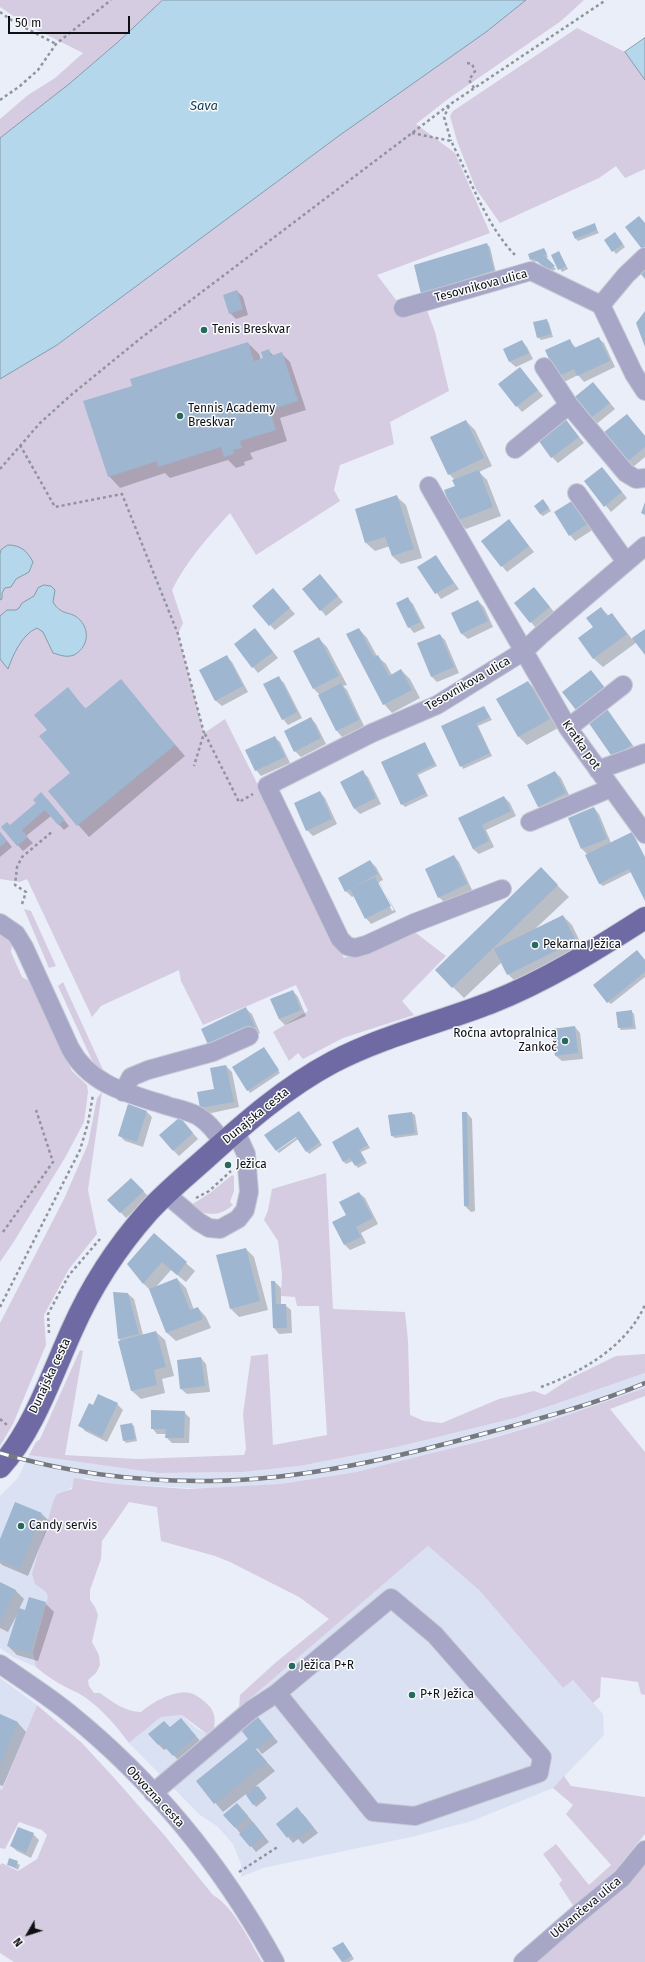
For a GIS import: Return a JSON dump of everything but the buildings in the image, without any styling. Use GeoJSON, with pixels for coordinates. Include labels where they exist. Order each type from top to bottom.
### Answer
{"type":"FeatureCollection","features":[{"type":"Feature","properties":{"kind":"main road","name":"Dunajska cesta"},"geometry":{"type":"LineString","coordinates":[[0,1467],[19,1442],[37,1407],[77,1319],[103,1271],[138,1224],[166,1194],[229,1137],[289,1089],[331,1063],[401,1034],[488,1004],[541,980],[591,953],[645,918]]}},
{"type":"Feature","properties":{"kind":"street"},"geometry":{"type":"LineString","coordinates":[[645,257],[626,275],[601,305],[639,371],[645,391]]}},
{"type":"Feature","properties":{"kind":"street","name":"Tesovnikova ulica"},"geometry":{"type":"LineString","coordinates":[[403,308],[531,272],[601,305]]}},
{"type":"Feature","properties":{"kind":"street"},"geometry":{"type":"LineString","coordinates":[[544,367],[569,404],[626,473],[636,479],[645,478]]}},
{"type":"Feature","properties":{"kind":"street"},"geometry":{"type":"LineString","coordinates":[[514,448],[569,404]]}},
{"type":"Feature","properties":{"kind":"street","name":"Kratka pot"},"geometry":{"type":"LineString","coordinates":[[429,486],[568,728],[645,834]]}},
{"type":"Feature","properties":{"kind":"street"},"geometry":{"type":"LineString","coordinates":[[577,493],[626,562]]}},
{"type":"Feature","properties":{"kind":"street","name":"Tesovnikova ulica"},"geometry":{"type":"LineString","coordinates":[[267,786],[372,733],[437,705],[524,651],[645,546]]}},
{"type":"Feature","properties":{"kind":"street"},"geometry":{"type":"LineString","coordinates":[[568,728],[623,685]]}},
{"type":"Feature","properties":{"kind":"street"},"geometry":{"type":"LineString","coordinates":[[598,770],[645,754]]}},
{"type":"Feature","properties":{"kind":"street"},"geometry":{"type":"LineString","coordinates":[[267,786],[340,939],[348,946],[355,948],[366,945],[414,923],[502,889]]}},
{"type":"Feature","properties":{"kind":"street"},"geometry":{"type":"LineString","coordinates":[[530,822],[611,788]]}},
{"type":"Feature","properties":{"kind":"street"},"geometry":{"type":"LineString","coordinates":[[0,923],[16,934],[24,947],[74,1054],[88,1072],[99,1080],[123,1092],[196,1115],[211,1127],[229,1137],[246,1154],[249,1192],[245,1210],[238,1219],[220,1229],[209,1228],[199,1222],[166,1194]]}},
{"type":"Feature","properties":{"kind":"street"},"geometry":{"type":"LineString","coordinates":[[123,1092],[132,1077],[148,1070],[213,1052],[249,1036]]}},
{"type":"Feature","properties":{"kind":"street"},"geometry":{"type":"LineString","coordinates":[[153,1793],[251,1710],[277,1693],[390,1598],[435,1635],[542,1757],[539,1773],[415,1816],[373,1812],[277,1693]]}},
{"type":"Feature","properties":{"kind":"street","name":"Obvozna cesta"},"geometry":{"type":"LineString","coordinates":[[0,1664],[70,1713],[126,1765],[153,1793],[184,1828],[225,1880],[275,1962]]}},
{"type":"Feature","properties":{"kind":"street","name":"Udvančeva ulica"},"geometry":{"type":"LineString","coordinates":[[523,1962],[622,1878],[645,1850]]}},
{"type":"Feature","properties":{"kind":"path"},"geometry":{"type":"LineString","coordinates":[[0,100],[20,86],[38,70],[56,44],[111,0]]}},
{"type":"Feature","properties":{"kind":"path"},"geometry":{"type":"LineString","coordinates":[[0,469],[40,423],[71,395],[141,338],[449,105],[606,0]]}},
{"type":"Feature","properties":{"kind":"path"},"geometry":{"type":"LineString","coordinates":[[0,12],[14,22],[56,44]]}},
{"type":"Feature","properties":{"kind":"path"},"geometry":{"type":"LineString","coordinates":[[467,63],[472,64],[475,71],[469,80],[474,88]]}},
{"type":"Feature","properties":{"kind":"path"},"geometry":{"type":"LineString","coordinates":[[449,105],[444,117],[446,128],[451,142],[483,208],[506,247],[531,272]]}},
{"type":"Feature","properties":{"kind":"path"},"geometry":{"type":"LineString","coordinates":[[412,133],[451,142]]}},
{"type":"Feature","properties":{"kind":"path"},"geometry":{"type":"LineString","coordinates":[[20,445],[56,507],[122,494],[178,634],[204,733],[240,802],[267,786]]}},
{"type":"Feature","properties":{"kind":"path"},"geometry":{"type":"LineString","coordinates":[[0,462],[4,465]]}},
{"type":"Feature","properties":{"kind":"path"},"geometry":{"type":"LineString","coordinates":[[194,766],[204,733]]}},
{"type":"Feature","properties":{"kind":"path"},"geometry":{"type":"LineString","coordinates":[[22,904],[26,892],[16,885],[17,867],[22,857],[52,831]]}},
{"type":"Feature","properties":{"kind":"path"},"geometry":{"type":"LineString","coordinates":[[0,1307],[80,1150],[88,1123],[93,1095],[99,1080]]}},
{"type":"Feature","properties":{"kind":"path"},"geometry":{"type":"LineString","coordinates":[[4,1232],[53,1162],[36,1110]]}},
{"type":"Feature","properties":{"kind":"path"},"geometry":{"type":"LineString","coordinates":[[193,1199],[209,1191],[232,1170]]}},
{"type":"Feature","properties":{"kind":"path"},"geometry":{"type":"LineString","coordinates":[[541,1387],[560,1380],[604,1354],[636,1322],[645,1306]]}},
{"type":"Feature","properties":{"kind":"path"},"geometry":{"type":"LineString","coordinates":[[225,1880],[279,1846]]}},
{"type":"Feature","properties":{"kind":"shaded area"},"geometry":{"type":"Polygon","coordinates":[[[0,0],[163,0],[118,42],[69,84],[0,138],[0,119],[28,95],[55,78],[83,53],[27,25],[0,7],[0,0]]]}},
{"type":"Feature","properties":{"kind":"shaded area"},"geometry":{"type":"Polygon","coordinates":[[[526,0],[584,0],[561,21],[448,99],[416,124],[455,153],[490,233],[377,275],[396,300],[421,294],[435,332],[449,391],[390,422],[394,444],[340,465],[334,490],[340,501],[256,555],[230,513],[191,559],[172,590],[183,623],[178,634],[204,733],[225,719],[344,958],[412,930],[446,956],[402,1001],[414,1015],[343,1038],[303,1059],[298,1053],[289,1061],[273,1032],[308,1011],[296,985],[203,1025],[181,981],[179,970],[101,1006],[92,1017],[27,879],[20,882],[0,879],[0,379],[57,345],[340,135],[486,32],[526,0]]]}},
{"type":"Feature","properties":{"kind":"shaded area"},"geometry":{"type":"Polygon","coordinates":[[[577,28],[625,52],[645,80],[645,169],[625,178],[616,166],[599,178],[500,223],[476,189],[457,141],[450,116],[453,111],[577,28]]]}},
{"type":"Feature","properties":{"kind":"shaded area"},"geometry":{"type":"Polygon","coordinates":[[[24,909],[31,911],[56,966],[49,968],[24,909]]]}},
{"type":"Feature","properties":{"kind":"shaded area"},"geometry":{"type":"Polygon","coordinates":[[[0,934],[12,944],[11,952],[22,977],[31,982],[72,1071],[87,1085],[88,1092],[84,1122],[66,1156],[0,1262],[0,934]]]}},
{"type":"Feature","properties":{"kind":"shaded area"},"geometry":{"type":"Polygon","coordinates":[[[63,982],[104,1072],[95,1067],[58,986],[63,982]]]}},
{"type":"Feature","properties":{"kind":"shaded area"},"geometry":{"type":"Polygon","coordinates":[[[102,1092],[88,1190],[97,1234],[69,1269],[44,1315],[46,1345],[13,1424],[0,1446],[0,1323],[64,1199],[88,1144],[97,1098],[102,1092]]]}},
{"type":"Feature","properties":{"kind":"shaded area"},"geometry":{"type":"Polygon","coordinates":[[[326,1173],[333,1309],[405,1312],[408,1341],[410,1415],[424,1421],[442,1423],[499,1399],[534,1391],[545,1395],[571,1378],[616,1356],[645,1354],[645,1373],[515,1418],[397,1447],[300,1466],[243,1472],[158,1473],[29,1455],[36,1442],[40,1439],[80,1350],[83,1351],[65,1455],[137,1459],[244,1455],[246,1449],[243,1414],[251,1356],[268,1354],[273,1445],[327,1435],[319,1306],[297,1306],[295,1297],[281,1296],[282,1274],[278,1241],[264,1220],[268,1210],[272,1189],[326,1173]]]}},
{"type":"Feature","properties":{"kind":"shaded area"},"geometry":{"type":"Polygon","coordinates":[[[232,1175],[234,1176],[234,1191],[230,1202],[233,1205],[228,1209],[212,1214],[202,1212],[191,1205],[210,1193],[232,1175]]]}},
{"type":"Feature","properties":{"kind":"shaded area"},"geometry":{"type":"Polygon","coordinates":[[[645,1373],[645,1388],[544,1423],[405,1461],[356,1472],[280,1484],[208,1489],[117,1484],[85,1478],[54,1499],[52,1509],[77,1546],[36,1667],[13,1657],[0,1648],[0,1496],[18,1478],[29,1455],[158,1473],[242,1472],[300,1466],[397,1447],[515,1418],[645,1373]]]}},
{"type":"Feature","properties":{"kind":"shaded area"},"geometry":{"type":"Polygon","coordinates":[[[645,1388],[645,1396],[610,1409],[645,1452],[645,1695],[641,1694],[638,1682],[601,1677],[600,1697],[593,1703],[573,1680],[563,1688],[479,1590],[428,1546],[239,1708],[240,1695],[275,1663],[329,1619],[299,1597],[230,1562],[215,1556],[161,1541],[157,1507],[129,1502],[102,1541],[101,1559],[90,1590],[90,1600],[98,1615],[92,1642],[99,1655],[100,1665],[96,1673],[88,1680],[89,1686],[94,1693],[100,1693],[119,1706],[135,1712],[141,1712],[151,1704],[170,1695],[177,1693],[190,1693],[209,1705],[213,1711],[215,1721],[214,1728],[207,1734],[182,1715],[161,1717],[129,1743],[112,1722],[93,1703],[78,1693],[56,1682],[36,1667],[33,1652],[48,1597],[46,1592],[35,1584],[32,1574],[54,1499],[57,1494],[72,1489],[74,1478],[117,1484],[188,1489],[280,1484],[356,1472],[489,1439],[544,1423],[645,1388]]]}},
{"type":"Feature","properties":{"kind":"shaded area","name":"P+R Ježica"},"geometry":{"type":"Polygon","coordinates":[[[428,1546],[479,1590],[563,1688],[573,1680],[603,1714],[604,1735],[553,1788],[472,1821],[411,1837],[263,1868],[241,1877],[241,1864],[233,1844],[217,1826],[200,1815],[129,1743],[161,1717],[182,1715],[196,1728],[207,1734],[428,1546]]]}},
{"type":"Feature","properties":{"kind":"shaded area"},"geometry":{"type":"Polygon","coordinates":[[[0,1678],[37,1705],[2,1790],[0,1789],[0,1678]]]}},
{"type":"Feature","properties":{"kind":"shaded area"},"geometry":{"type":"Polygon","coordinates":[[[37,1705],[82,1743],[117,1781],[165,1836],[213,1895],[235,1916],[262,1962],[14,1962],[0,1953],[0,1865],[2,1863],[18,1871],[37,1859],[47,1835],[42,1830],[19,1822],[5,1849],[0,1848],[0,1789],[2,1790],[37,1705]]]}},
{"type":"Feature","properties":{"kind":"shaded area"},"geometry":{"type":"Polygon","coordinates":[[[564,1776],[571,1786],[645,1797],[645,1834],[616,1870],[574,1907],[559,1884],[562,1880],[543,1854],[556,1844],[589,1885],[611,1865],[566,1814],[573,1805],[553,1788],[564,1776]]]}},
{"type":"Feature","properties":{"kind":"shaded area"},"geometry":{"type":"Polygon","coordinates":[[[645,1857],[645,1962],[532,1962],[645,1857]]]}},
{"type":"Feature","properties":{"kind":"water","name":"Sava"},"geometry":{"type":"Polygon","coordinates":[[[163,0],[526,0],[486,32],[340,135],[57,345],[0,379],[0,138],[69,84],[118,42],[163,0]]]}},
{"type":"Feature","properties":{"kind":"water"},"geometry":{"type":"Polygon","coordinates":[[[645,38],[645,80],[625,52],[645,38]]]}},
{"type":"Feature","properties":{"kind":"water"},"geometry":{"type":"Polygon","coordinates":[[[8,545],[17,546],[23,549],[33,562],[29,572],[16,579],[11,587],[5,588],[2,593],[2,599],[0,600],[0,554],[1,550],[8,545]]]}},
{"type":"Feature","properties":{"kind":"water"},"geometry":{"type":"Polygon","coordinates":[[[44,585],[51,586],[55,590],[53,602],[56,607],[63,612],[77,617],[80,620],[86,630],[85,644],[78,652],[71,656],[63,656],[53,653],[43,632],[37,628],[27,635],[15,651],[8,669],[0,659],[0,616],[7,610],[16,610],[19,608],[22,603],[34,596],[38,588],[44,585]]]}},
{"type":"Feature","properties":{"kind":"railway"},"geometry":{"type":"LineString","coordinates":[[0,1453],[52,1466],[130,1478],[183,1481],[245,1480],[316,1472],[351,1466],[421,1450],[568,1410],[607,1398],[645,1383]]}},
{"type":"Feature","properties":{"kind":"place","name":"Tenis Breskvar"},"geometry":{"type":"Point","coordinates":[204,330]}},
{"type":"Feature","properties":{"kind":"place","name":"Tennis Academy Breskvar"},"geometry":{"type":"Point","coordinates":[180,416]}},
{"type":"Feature","properties":{"kind":"place","name":"Pekarna Ježica"},"geometry":{"type":"Point","coordinates":[535,945]}},
{"type":"Feature","properties":{"kind":"place","name":"Ročna avtopralnica Zankoč"},"geometry":{"type":"Point","coordinates":[565,1041]}},
{"type":"Feature","properties":{"kind":"place","name":"Ježica"},"geometry":{"type":"Point","coordinates":[228,1165]}},
{"type":"Feature","properties":{"kind":"place","name":"Candy servis"},"geometry":{"type":"Point","coordinates":[21,1526]}},
{"type":"Feature","properties":{"kind":"place","name":"Ježica P+R"},"geometry":{"type":"Point","coordinates":[292,1666]}},
{"type":"Feature","properties":{"kind":"place","name":"P+R Ježica"},"geometry":{"type":"Point","coordinates":[412,1695]}}]}
